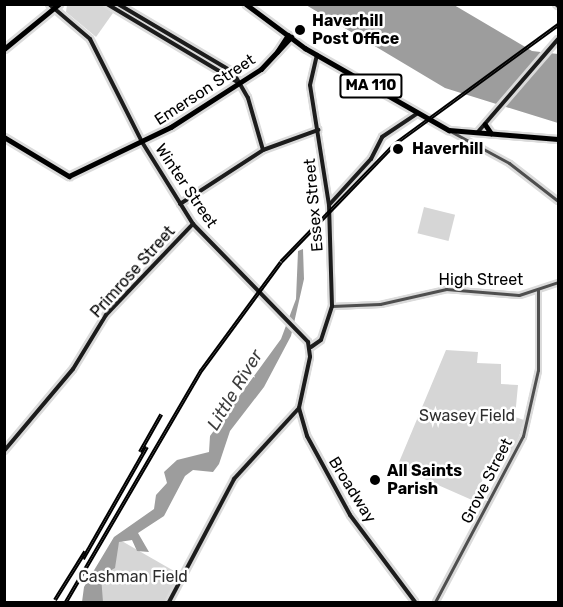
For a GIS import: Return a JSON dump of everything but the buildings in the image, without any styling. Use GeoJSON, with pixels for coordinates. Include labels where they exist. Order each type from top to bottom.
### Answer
{"type":"FeatureCollection","features":[{"type":"Feature","properties":{"kind":"main road","name":"Winter Street"},"geometry":{"type":"LineString","coordinates":[[49,4],[57,6],[90,39],[142,142],[193,224],[287,318],[311,347]]}},
{"type":"Feature","properties":{"kind":"main road"},"geometry":{"type":"LineString","coordinates":[[108,4],[240,83]]}},
{"type":"Feature","properties":{"kind":"main road"},"geometry":{"type":"LineString","coordinates":[[118,4],[215,58],[240,83],[262,150]]}},
{"type":"Feature","properties":{"kind":"main road"},"geometry":{"type":"LineString","coordinates":[[246,4],[290,36]]}},
{"type":"Feature","properties":{"kind":"main road"},"geometry":{"type":"LineString","coordinates":[[4,49],[57,6]]}},
{"type":"Feature","properties":{"kind":"main road","name":"Emerson Street"},"geometry":{"type":"LineString","coordinates":[[4,137],[69,176],[142,142],[240,83],[277,52],[290,36]]}},
{"type":"Feature","properties":{"kind":"main road","name":"MA 110"},"geometry":{"type":"LineString","coordinates":[[290,36],[317,55],[449,130],[558,139]]}},
{"type":"Feature","properties":{"kind":"main road"},"geometry":{"type":"LineString","coordinates":[[477,133],[558,39]]}},
{"type":"Feature","properties":{"kind":"main road","name":"Essex Street"},"geometry":{"type":"LineString","coordinates":[[311,347],[321,340],[332,306],[329,205],[310,78],[317,55]]}},
{"type":"Feature","properties":{"kind":"main road"},"geometry":{"type":"LineString","coordinates":[[329,205],[386,134],[418,113]]}},
{"type":"Feature","properties":{"kind":"main road"},"geometry":{"type":"LineString","coordinates":[[485,124],[491,134]]}},
{"type":"Feature","properties":{"kind":"main road"},"geometry":{"type":"LineString","coordinates":[[180,204],[262,150],[318,130]]}},
{"type":"Feature","properties":{"kind":"main road","name":"Primrose Street"},"geometry":{"type":"LineString","coordinates":[[4,451],[73,369],[106,315],[193,224]]}},
{"type":"Feature","properties":{"kind":"main road","name":"Broadway"},"geometry":{"type":"LineString","coordinates":[[311,347],[299,408],[307,436],[338,495],[415,603]]}},
{"type":"Feature","properties":{"kind":"main road"},"geometry":{"type":"LineString","coordinates":[[169,603],[234,480],[299,408]]}},
{"type":"Feature","properties":{"kind":"street"},"geometry":{"type":"LineString","coordinates":[[449,130],[476,143],[558,201]]}},
{"type":"Feature","properties":{"kind":"street"},"geometry":{"type":"LineString","coordinates":[[476,143],[477,133]]}},
{"type":"Feature","properties":{"kind":"street","name":"High Street"},"geometry":{"type":"LineString","coordinates":[[332,306],[380,304],[446,289],[519,295],[558,282]]}},
{"type":"Feature","properties":{"kind":"street","name":"Grove Street"},"geometry":{"type":"LineString","coordinates":[[435,603],[523,436],[538,370],[538,290]]}},
{"type":"Feature","properties":{"kind":"green space"},"geometry":{"type":"Polygon","coordinates":[[[67,5],[102,5],[113,13],[96,37],[66,12],[67,5]]]}},
{"type":"Feature","properties":{"kind":"green space"},"geometry":{"type":"Polygon","coordinates":[[[424,207],[455,215],[449,241],[417,233],[424,207]]]}},
{"type":"Feature","properties":{"kind":"green space","name":"Swasey Field"},"geometry":{"type":"Polygon","coordinates":[[[446,350],[478,352],[477,363],[501,364],[501,384],[518,385],[515,417],[524,420],[514,454],[500,447],[472,500],[397,467],[446,350]]]}},
{"type":"Feature","properties":{"kind":"green space","name":"Cashman Field"},"geometry":{"type":"Polygon","coordinates":[[[120,540],[181,575],[165,602],[100,602],[100,577],[120,540]]]}},
{"type":"Feature","properties":{"kind":"shaded area"},"geometry":{"type":"Polygon","coordinates":[[[306,5],[454,5],[532,51],[558,54],[558,123],[445,88],[306,5]]]}},
{"type":"Feature","properties":{"kind":"shaded area"},"geometry":{"type":"Polygon","coordinates":[[[303,249],[304,279],[291,336],[264,387],[230,431],[219,464],[213,472],[193,470],[185,476],[164,516],[138,533],[149,552],[137,551],[132,540],[119,542],[115,568],[101,576],[103,602],[82,602],[84,587],[114,537],[154,509],[156,495],[167,483],[164,472],[177,460],[209,452],[210,436],[281,339],[296,299],[298,251],[303,249]]]}},
{"type":"Feature","properties":{"kind":"railway"},"geometry":{"type":"LineString","coordinates":[[66,602],[201,371],[281,262],[395,144],[558,25]]}},
{"type":"Feature","properties":{"kind":"railway"},"geometry":{"type":"LineString","coordinates":[[140,452],[161,415]]}},
{"type":"Feature","properties":{"kind":"railway"},"geometry":{"type":"LineString","coordinates":[[83,559],[147,447]]}},
{"type":"Feature","properties":{"kind":"railway"},"geometry":{"type":"LineString","coordinates":[[55,600],[85,552]]}},
{"type":"Feature","properties":{"kind":"place","name":"Haverhill Post Office"},"geometry":{"type":"Point","coordinates":[300,30]}},
{"type":"Feature","properties":{"kind":"place","name":"Haverhill"},"geometry":{"type":"Point","coordinates":[398,149]}},
{"type":"Feature","properties":{"kind":"place","name":"All Saints Parish"},"geometry":{"type":"Point","coordinates":[375,480]}},
{"type":"Feature","properties":{"kind":"water label","name":"Little River"},"geometry":{"type":"Point","coordinates":[235,390]}}]}
